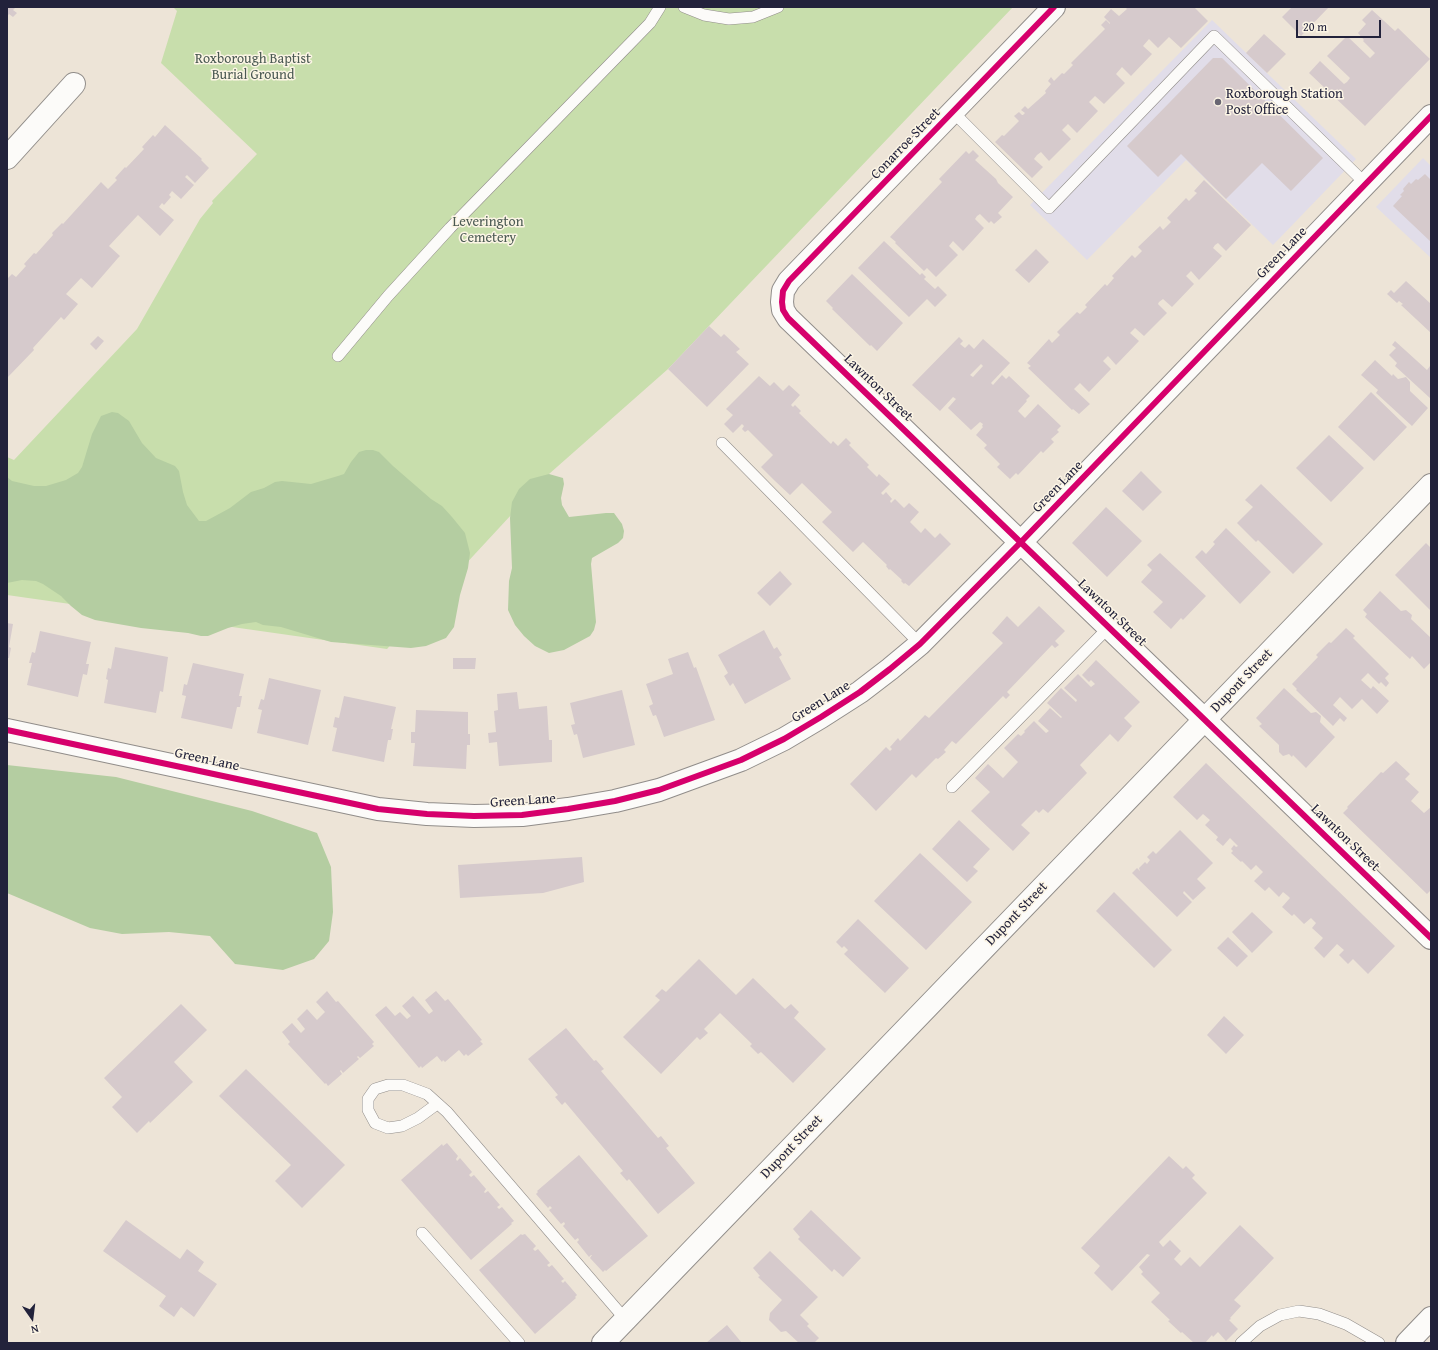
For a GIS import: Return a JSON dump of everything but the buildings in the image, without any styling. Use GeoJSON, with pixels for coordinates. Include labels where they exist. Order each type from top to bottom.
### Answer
{"type":"FeatureCollection","features":[{"type":"Feature","properties":{"kind":"street","name":"Conarroe Street"},"geometry":{"type":"LineString","coordinates":[[782,302],[783,291],[789,281],[1054,7]]}},
{"type":"Feature","properties":{"kind":"street"},"geometry":{"type":"LineString","coordinates":[[7,158],[74,84]]}},
{"type":"Feature","properties":{"kind":"street","name":"Green Lane"},"geometry":{"type":"LineString","coordinates":[[7,730],[378,809],[466,816],[522,814],[615,802],[659,790],[701,776],[741,760],[784,739],[860,692],[920,644],[1021,542],[1431,116]]}},
{"type":"Feature","properties":{"kind":"street","name":"Lawnton Street"},"geometry":{"type":"LineString","coordinates":[[782,302],[783,310],[788,318],[1431,938]]}},
{"type":"Feature","properties":{"kind":"street","name":"Dupont Street"},"geometry":{"type":"LineString","coordinates":[[603,1343],[1431,485]]}},
{"type":"Feature","properties":{"kind":"street"},"geometry":{"type":"LineString","coordinates":[[1407,1343],[1431,1318]]}},
{"type":"Feature","properties":{"kind":"lane"},"geometry":{"type":"LineString","coordinates":[[338,356],[388,296],[450,228],[650,23],[660,7]]}},
{"type":"Feature","properties":{"kind":"lane"},"geometry":{"type":"LineString","coordinates":[[684,7],[704,15],[729,19],[753,17],[778,7]]}},
{"type":"Feature","properties":{"kind":"lane"},"geometry":{"type":"LineString","coordinates":[[953,112],[1049,208],[1214,36],[1366,184]]}},
{"type":"Feature","properties":{"kind":"lane"},"geometry":{"type":"LineString","coordinates":[[722,443],[920,644]]}},
{"type":"Feature","properties":{"kind":"lane"},"geometry":{"type":"LineString","coordinates":[[952,787],[1109,627]]}},
{"type":"Feature","properties":{"kind":"lane"},"geometry":{"type":"LineString","coordinates":[[437,1104],[418,1118],[402,1126],[388,1128],[375,1123],[368,1110],[368,1099],[375,1089],[388,1085],[403,1085],[427,1094],[452,1118],[625,1319]]}},
{"type":"Feature","properties":{"kind":"lane"},"geometry":{"type":"LineString","coordinates":[[422,1233],[519,1343]]}},
{"type":"Feature","properties":{"kind":"lane"},"geometry":{"type":"LineString","coordinates":[[1241,1343],[1260,1326],[1280,1315],[1299,1311],[1319,1314],[1346,1324],[1379,1343]]}},
{"type":"Feature","properties":{"kind":"shaded area"},"geometry":{"type":"Polygon","coordinates":[[[1212,20],[1356,159],[1273,245],[1186,160],[1087,260],[1030,205],[1212,20]]]}},
{"type":"Feature","properties":{"kind":"shaded area"},"geometry":{"type":"Polygon","coordinates":[[[1423,158],[1431,166],[1431,258],[1376,207],[1423,158]]]}},
{"type":"Feature","properties":{"kind":"green space","name":"Leverington Cemetery"},"geometry":{"type":"Polygon","coordinates":[[[173,7],[1013,7],[668,369],[549,474],[387,649],[7,595],[7,457],[14,460],[137,329],[200,219],[213,203],[212,201],[257,154],[161,63],[177,11],[173,7]]]}},
{"type":"Feature","properties":{"kind":"green space"},"geometry":{"type":"Polygon","coordinates":[[[112,412],[118,413],[129,421],[142,443],[156,458],[175,466],[179,471],[187,505],[199,521],[206,521],[230,508],[251,492],[264,488],[275,482],[282,481],[311,484],[344,474],[359,452],[373,450],[379,452],[431,499],[442,506],[465,533],[470,553],[468,568],[460,595],[454,627],[446,638],[426,646],[411,648],[331,642],[281,627],[263,625],[256,622],[228,628],[208,636],[201,636],[95,620],[82,615],[61,596],[36,581],[22,580],[7,583],[7,477],[12,481],[34,486],[46,486],[66,480],[78,473],[82,467],[92,434],[101,416],[112,412]]]}},
{"type":"Feature","properties":{"kind":"green space"},"geometry":{"type":"Polygon","coordinates":[[[549,474],[563,478],[564,484],[561,498],[562,505],[569,517],[614,513],[622,524],[624,531],[623,538],[618,543],[592,558],[591,564],[596,622],[594,630],[590,636],[564,650],[549,653],[535,646],[524,636],[515,625],[508,610],[509,581],[512,568],[510,518],[512,502],[519,489],[530,479],[549,474]]]}},
{"type":"Feature","properties":{"kind":"green space"},"geometry":{"type":"Polygon","coordinates":[[[7,765],[116,777],[252,811],[317,833],[331,867],[333,912],[329,941],[314,959],[283,970],[235,964],[210,936],[169,932],[122,934],[90,928],[7,893],[7,765]]]}},
{"type":"Feature","properties":{"kind":"cycle path"},"geometry":{"type":"LineString","coordinates":[[1054,7],[789,281],[783,291],[783,310],[788,318],[1431,938]]}},
{"type":"Feature","properties":{"kind":"cycle path"},"geometry":{"type":"LineString","coordinates":[[7,730],[378,809],[427,814],[474,816],[522,815],[615,801],[659,790],[741,760],[784,739],[860,692],[920,644],[1021,542],[1431,116]]}},
{"type":"Feature","properties":{"kind":"place","name":"Roxborough Station Post Office"},"geometry":{"type":"Point","coordinates":[1218,102]}},
{"type":"Feature","properties":{"kind":"park label","name":"Roxborough Baptist Burial Ground"},"geometry":{"type":"Point","coordinates":[253,68]}}]}
